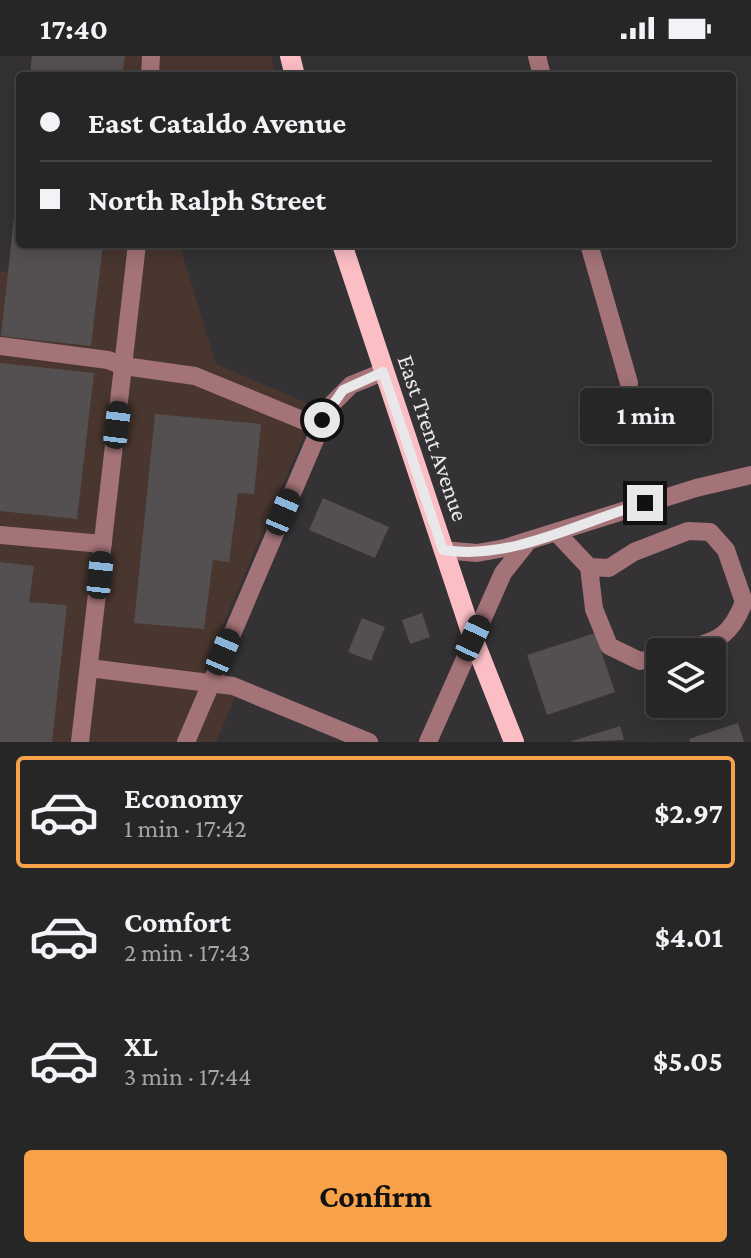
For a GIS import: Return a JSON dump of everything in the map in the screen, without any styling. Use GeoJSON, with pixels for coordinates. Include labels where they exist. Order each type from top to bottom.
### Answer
{"type":"FeatureCollection","features":[{"type":"Feature","properties":{"kind":"main road","name":"East Trent Avenue"},"geometry":{"type":"LineString","coordinates":[[343,248],[473,638],[512,740]]}},
{"type":"Feature","properties":{"kind":"street"},"geometry":{"type":"LineString","coordinates":[[80,742],[137,248]]}},
{"type":"Feature","properties":{"kind":"street"},"geometry":{"type":"LineString","coordinates":[[590,248],[629,383]]}},
{"type":"Feature","properties":{"kind":"street"},"geometry":{"type":"LineString","coordinates":[[0,346],[108,360],[124,366],[195,376],[319,427]]}},
{"type":"Feature","properties":{"kind":"street"},"geometry":{"type":"LineString","coordinates":[[186,742],[319,427],[343,390],[383,372]]}},
{"type":"Feature","properties":{"kind":"street"},"geometry":{"type":"LineString","coordinates":[[443,550],[477,553],[535,539],[696,488],[751,475]]}},
{"type":"Feature","properties":{"kind":"street"},"geometry":{"type":"LineString","coordinates":[[589,567],[609,568],[634,552],[688,531],[710,532],[726,550],[744,602],[734,626],[720,638]]}},
{"type":"Feature","properties":{"kind":"street"},"geometry":{"type":"LineString","coordinates":[[556,532],[589,567],[594,609],[609,646],[640,661],[646,660]]}},
{"type":"Feature","properties":{"kind":"street"},"geometry":{"type":"LineString","coordinates":[[0,535],[103,544]]}},
{"type":"Feature","properties":{"kind":"street"},"geometry":{"type":"LineString","coordinates":[[428,742],[508,564],[522,546],[535,539]]}},
{"type":"Feature","properties":{"kind":"street"},"geometry":{"type":"LineString","coordinates":[[89,668],[211,680],[248,691],[369,742]]}},
{"type":"Feature","properties":{"kind":"shaded area"},"geometry":{"type":"Polygon","coordinates":[[[32,56],[271,56],[275,72],[30,72],[32,56]]]}},
{"type":"Feature","properties":{"kind":"shaded area"},"geometry":{"type":"Polygon","coordinates":[[[16,199],[16,248],[180,248],[216,364],[316,407],[205,667],[204,675],[236,695],[216,742],[0,742],[0,271],[8,272],[16,199]]]}},
{"type":"Feature","properties":{"kind":"building"},"geometry":{"type":"Polygon","coordinates":[[[32,56],[125,56],[123,72],[30,72],[32,56]]]}},
{"type":"Feature","properties":{"kind":"building"},"geometry":{"type":"Polygon","coordinates":[[[16,199],[16,248],[103,248],[91,346],[1,336],[16,199]]]}},
{"type":"Feature","properties":{"kind":"building"},"geometry":{"type":"Polygon","coordinates":[[[0,363],[94,373],[77,519],[0,511],[0,363]]]}},
{"type":"Feature","properties":{"kind":"building"},"geometry":{"type":"Polygon","coordinates":[[[155,414],[261,424],[254,494],[238,493],[229,562],[213,560],[204,629],[134,623],[155,414]]]}},
{"type":"Feature","properties":{"kind":"building"},"geometry":{"type":"Polygon","coordinates":[[[323,498],[389,527],[375,558],[309,530],[323,498]]]}},
{"type":"Feature","properties":{"kind":"building"},"geometry":{"type":"Polygon","coordinates":[[[0,562],[34,566],[29,602],[67,605],[52,742],[0,742],[0,562]]]}},
{"type":"Feature","properties":{"kind":"building"},"geometry":{"type":"Polygon","coordinates":[[[422,613],[430,637],[410,644],[402,620],[422,613]]]}},
{"type":"Feature","properties":{"kind":"building"},"geometry":{"type":"Polygon","coordinates":[[[362,618],[385,627],[371,661],[348,652],[362,618]]]}},
{"type":"Feature","properties":{"kind":"building"},"geometry":{"type":"Polygon","coordinates":[[[595,633],[615,692],[547,715],[527,655],[595,633]]]}},
{"type":"Feature","properties":{"kind":"building"},"geometry":{"type":"Polygon","coordinates":[[[738,723],[744,742],[690,742],[689,739],[738,723]]]}},
{"type":"Feature","properties":{"kind":"building"},"geometry":{"type":"Polygon","coordinates":[[[620,726],[624,740],[572,742],[572,741],[620,726]]]}},
{"type":"Feature","properties":{"kind":"route"},"geometry":{"type":"LineString","coordinates":[[322,420],[343,390],[383,372],[443,550],[493,551],[645,503]]}}]}
